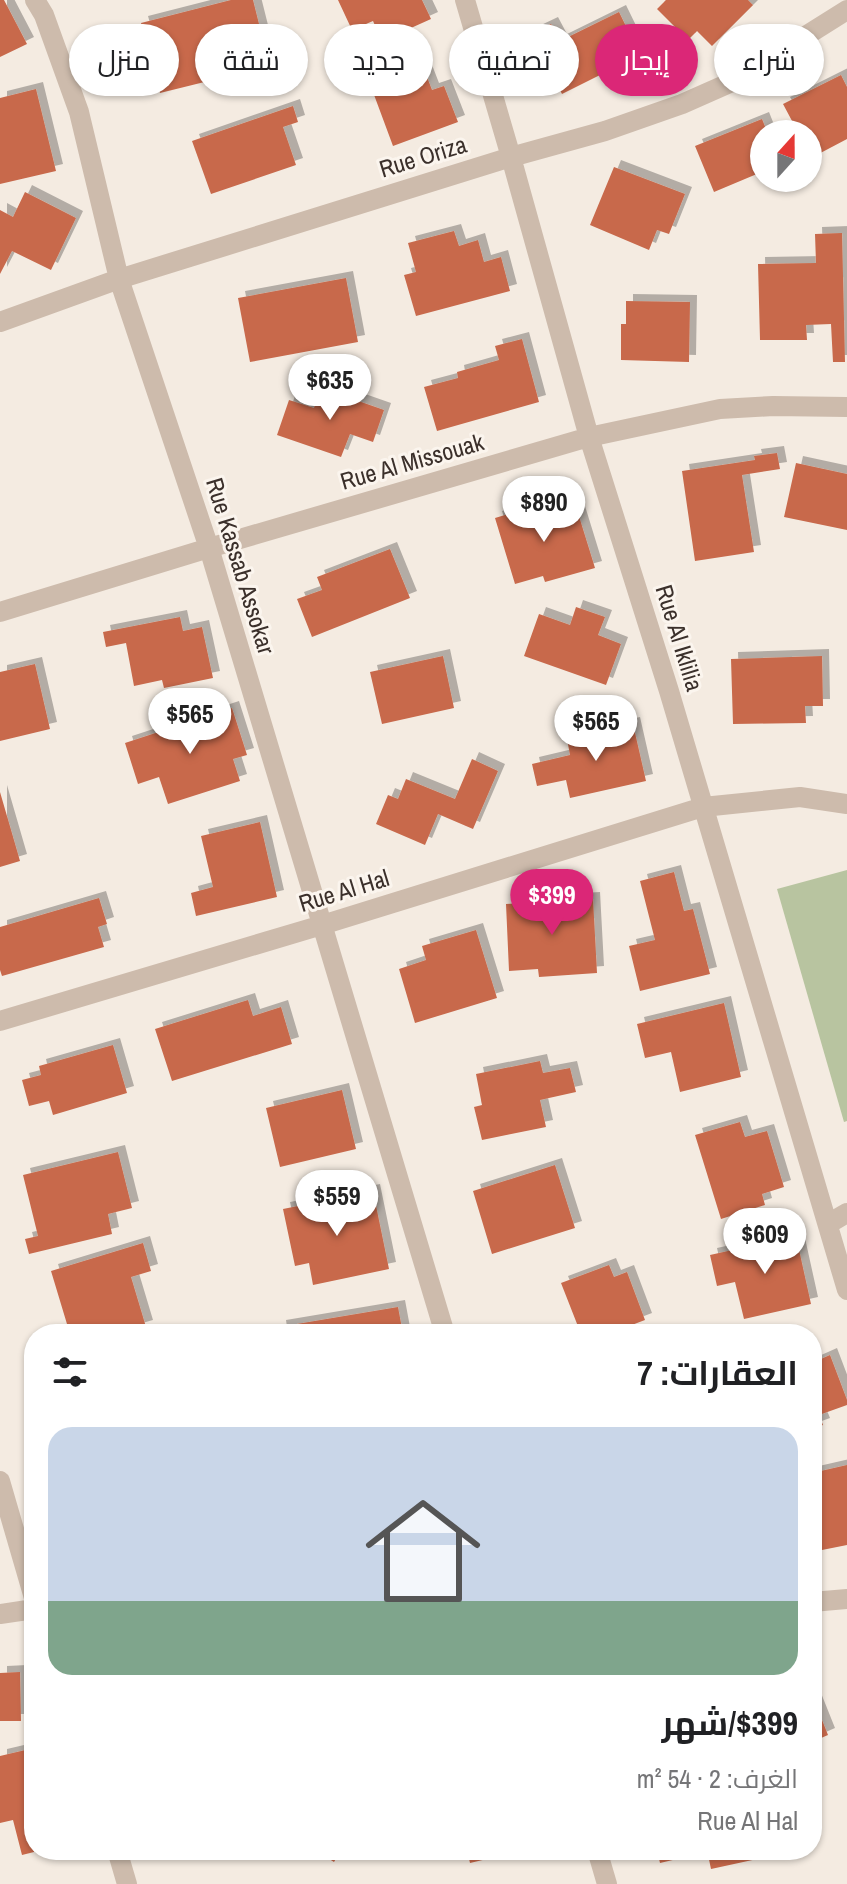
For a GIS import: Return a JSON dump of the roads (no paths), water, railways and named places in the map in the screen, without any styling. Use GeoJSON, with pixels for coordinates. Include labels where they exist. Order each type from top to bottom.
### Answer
{"type":"FeatureCollection","features":[{"type":"Feature","properties":{"kind":"street","name":"Rue Kassab Assokar"},"geometry":{"type":"LineString","coordinates":[[35,0],[44,15],[79,112],[119,279],[209,548],[442,1324]]}},
{"type":"Feature","properties":{"kind":"street","name":"Rue Al Iklilia"},"geometry":{"type":"LineString","coordinates":[[465,0],[589,437],[664,676],[847,1290]]}},
{"type":"Feature","properties":{"kind":"street","name":"Rue Oriza"},"geometry":{"type":"LineString","coordinates":[[0,322],[119,279],[511,157],[605,131],[706,95],[734,81],[847,10]]}},
{"type":"Feature","properties":{"kind":"street","name":"Rue Al Missouak"},"geometry":{"type":"LineString","coordinates":[[0,612],[589,437],[720,409],[847,407]]}},
{"type":"Feature","properties":{"kind":"street","name":"Rue Al Hal"},"geometry":{"type":"LineString","coordinates":[[0,1021],[703,807],[800,797],[847,804]]}},
{"type":"Feature","properties":{"kind":"street"},"geometry":{"type":"LineString","coordinates":[[828,1224],[847,1213]]}},
{"type":"Feature","properties":{"kind":"street"},"geometry":{"type":"LineString","coordinates":[[0,1481],[24,1564]]}},
{"type":"Feature","properties":{"kind":"street"},"geometry":{"type":"LineString","coordinates":[[822,1601],[847,1599]]}},
{"type":"Feature","properties":{"kind":"street"},"geometry":{"type":"LineString","coordinates":[[0,1614],[24,1610]]}},
{"type":"Feature","properties":{"kind":"street"},"geometry":{"type":"LineString","coordinates":[[120,1860],[127,1884]]}},
{"type":"Feature","properties":{"kind":"street"},"geometry":{"type":"LineString","coordinates":[[600,1860],[607,1884]]}}]}
